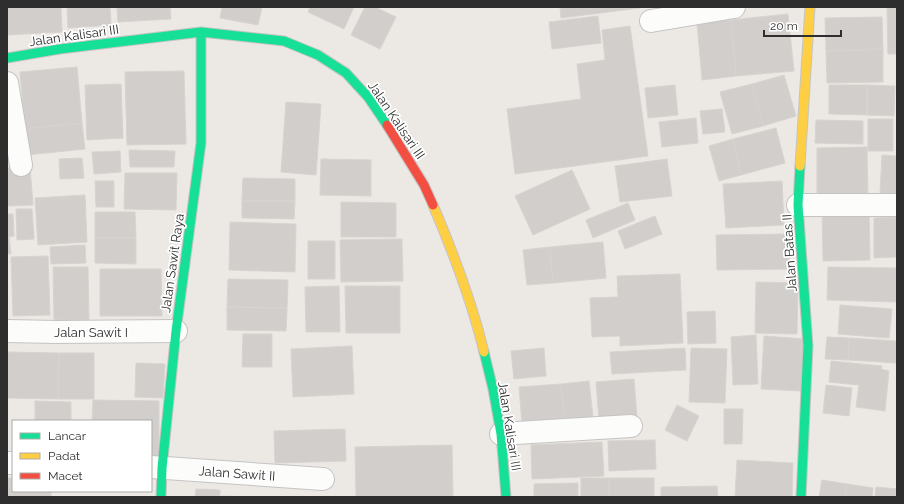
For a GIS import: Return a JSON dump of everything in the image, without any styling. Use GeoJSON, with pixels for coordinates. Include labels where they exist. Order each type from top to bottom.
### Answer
{"type":"FeatureCollection","features":[{"type":"Feature","properties":{"kind":"street"},"geometry":{"type":"LineString","coordinates":[[651,21],[734,7]]}},
{"type":"Feature","properties":{"kind":"street","name":"Jalan Batas II"},"geometry":{"type":"LineString","coordinates":[[801,497],[808,346],[798,205],[810,7]]}},
{"type":"Feature","properties":{"kind":"street","name":"Jalan Kalisari III"},"geometry":{"type":"LineString","coordinates":[[7,58],[60,49],[201,32],[284,41],[318,56],[339,69],[357,84],[368,97],[389,128],[424,185],[462,277],[493,390],[501,434],[506,497]]}},
{"type":"Feature","properties":{"kind":"street","name":"Jalan Sawit Raya"},"geometry":{"type":"LineString","coordinates":[[161,497],[157,468],[201,143],[201,32]]}},
{"type":"Feature","properties":{"kind":"street"},"geometry":{"type":"LineString","coordinates":[[7,83],[21,165]]}},
{"type":"Feature","properties":{"kind":"street"},"geometry":{"type":"LineString","coordinates":[[798,205],[897,205]]}},
{"type":"Feature","properties":{"kind":"street","name":"Jalan Sawit I"},"geometry":{"type":"LineString","coordinates":[[7,330],[57,332],[176,331]]}},
{"type":"Feature","properties":{"kind":"street"},"geometry":{"type":"LineString","coordinates":[[501,434],[631,426]]}},
{"type":"Feature","properties":{"kind":"street","name":"Jalan Sawit II"},"geometry":{"type":"LineString","coordinates":[[157,468],[323,479]]}},
{"type":"Feature","properties":{"kind":"building"},"geometry":{"type":"Polygon","coordinates":[[[7,7],[61,7],[62,32],[7,35],[7,7]]]}},
{"type":"Feature","properties":{"kind":"building"},"geometry":{"type":"Polygon","coordinates":[[[67,7],[110,7],[111,25],[68,28],[67,7]]]}},
{"type":"Feature","properties":{"kind":"building"},"geometry":{"type":"Polygon","coordinates":[[[117,7],[170,7],[171,19],[118,22],[117,7]]]}},
{"type":"Feature","properties":{"kind":"building"},"geometry":{"type":"Polygon","coordinates":[[[222,7],[262,7],[258,25],[220,18],[222,7]]]}},
{"type":"Feature","properties":{"kind":"building"},"geometry":{"type":"Polygon","coordinates":[[[310,7],[354,7],[344,29],[308,12],[310,7]]]}},
{"type":"Feature","properties":{"kind":"building"},"geometry":{"type":"Polygon","coordinates":[[[365,7],[375,7],[396,17],[380,49],[351,35],[365,7]]]}},
{"type":"Feature","properties":{"kind":"building"},"geometry":{"type":"Polygon","coordinates":[[[560,7],[640,7],[640,8],[561,18],[560,7]]]}},
{"type":"Feature","properties":{"kind":"building"},"geometry":{"type":"Polygon","coordinates":[[[887,7],[897,7],[897,54],[888,54],[887,7]]]}},
{"type":"Feature","properties":{"kind":"building"},"geometry":{"type":"Polygon","coordinates":[[[788,14],[794,71],[736,76],[731,20],[788,14]]]}},
{"type":"Feature","properties":{"kind":"building"},"geometry":{"type":"Polygon","coordinates":[[[598,16],[601,43],[552,49],[549,22],[598,16]]]}},
{"type":"Feature","properties":{"kind":"building"},"geometry":{"type":"Polygon","coordinates":[[[882,17],[883,49],[826,51],[825,18],[882,17]]]}},
{"type":"Feature","properties":{"kind":"building"},"geometry":{"type":"Polygon","coordinates":[[[731,20],[736,76],[702,80],[697,23],[731,20]]]}},
{"type":"Feature","properties":{"kind":"building"},"geometry":{"type":"Polygon","coordinates":[[[630,26],[648,156],[515,174],[507,109],[581,99],[577,64],[605,60],[602,30],[630,26]]]}},
{"type":"Feature","properties":{"kind":"building"},"geometry":{"type":"Polygon","coordinates":[[[883,49],[883,82],[827,83],[826,51],[883,49]]]}},
{"type":"Feature","properties":{"kind":"building"},"geometry":{"type":"Polygon","coordinates":[[[77,67],[82,123],[25,129],[20,72],[77,67]]]}},
{"type":"Feature","properties":{"kind":"building"},"geometry":{"type":"Polygon","coordinates":[[[184,71],[186,144],[127,145],[125,72],[184,71]]]}},
{"type":"Feature","properties":{"kind":"building"},"geometry":{"type":"Polygon","coordinates":[[[784,75],[796,116],[763,126],[752,84],[784,75]]]}},
{"type":"Feature","properties":{"kind":"building"},"geometry":{"type":"Polygon","coordinates":[[[121,84],[123,138],[87,140],[85,85],[121,84]]]}},
{"type":"Feature","properties":{"kind":"building"},"geometry":{"type":"Polygon","coordinates":[[[752,84],[763,126],[732,134],[720,92],[752,84]]]}},
{"type":"Feature","properties":{"kind":"building"},"geometry":{"type":"Polygon","coordinates":[[[675,85],[678,115],[648,118],[645,88],[675,85]]]}},
{"type":"Feature","properties":{"kind":"building"},"geometry":{"type":"Polygon","coordinates":[[[829,85],[867,85],[867,115],[829,114],[829,85]]]}},
{"type":"Feature","properties":{"kind":"building"},"geometry":{"type":"Polygon","coordinates":[[[867,85],[895,86],[894,116],[867,115],[867,85]]]}},
{"type":"Feature","properties":{"kind":"building"},"geometry":{"type":"Polygon","coordinates":[[[286,102],[321,104],[316,175],[281,172],[286,102]]]}},
{"type":"Feature","properties":{"kind":"building"},"geometry":{"type":"Polygon","coordinates":[[[722,109],[725,132],[703,134],[700,111],[722,109]]]}},
{"type":"Feature","properties":{"kind":"building"},"geometry":{"type":"Polygon","coordinates":[[[696,118],[698,143],[662,147],[659,122],[696,118]]]}},
{"type":"Feature","properties":{"kind":"building"},"geometry":{"type":"Polygon","coordinates":[[[868,119],[893,119],[893,151],[868,151],[868,119]]]}},
{"type":"Feature","properties":{"kind":"building"},"geometry":{"type":"Polygon","coordinates":[[[816,120],[863,121],[863,144],[815,143],[816,120]]]}},
{"type":"Feature","properties":{"kind":"building"},"geometry":{"type":"Polygon","coordinates":[[[82,123],[85,149],[27,155],[25,129],[82,123]]]}},
{"type":"Feature","properties":{"kind":"building"},"geometry":{"type":"Polygon","coordinates":[[[776,128],[785,163],[741,175],[733,139],[776,128]]]}},
{"type":"Feature","properties":{"kind":"building"},"geometry":{"type":"Polygon","coordinates":[[[733,139],[741,175],[719,181],[709,146],[733,139]]]}},
{"type":"Feature","properties":{"kind":"building"},"geometry":{"type":"Polygon","coordinates":[[[867,147],[868,196],[817,197],[817,148],[867,147]]]}},
{"type":"Feature","properties":{"kind":"building"},"geometry":{"type":"Polygon","coordinates":[[[129,150],[175,151],[174,167],[130,167],[129,150]]]}},
{"type":"Feature","properties":{"kind":"building"},"geometry":{"type":"Polygon","coordinates":[[[120,151],[121,172],[94,174],[92,152],[120,151]]]}},
{"type":"Feature","properties":{"kind":"building"},"geometry":{"type":"Polygon","coordinates":[[[882,155],[897,156],[897,194],[880,193],[882,155]]]}},
{"type":"Feature","properties":{"kind":"building"},"geometry":{"type":"Polygon","coordinates":[[[82,158],[84,178],[60,179],[59,159],[82,158]]]}},
{"type":"Feature","properties":{"kind":"building"},"geometry":{"type":"Polygon","coordinates":[[[321,159],[371,160],[371,196],[320,195],[321,159]]]}},
{"type":"Feature","properties":{"kind":"building"},"geometry":{"type":"Polygon","coordinates":[[[667,159],[672,196],[620,202],[615,166],[667,159]]]}},
{"type":"Feature","properties":{"kind":"building"},"geometry":{"type":"Polygon","coordinates":[[[30,167],[33,205],[7,206],[7,168],[30,167]]]}},
{"type":"Feature","properties":{"kind":"building"},"geometry":{"type":"Polygon","coordinates":[[[572,170],[590,209],[533,235],[515,196],[572,170]]]}},
{"type":"Feature","properties":{"kind":"building"},"geometry":{"type":"Polygon","coordinates":[[[125,173],[177,173],[176,210],[124,209],[125,173]]]}},
{"type":"Feature","properties":{"kind":"building"},"geometry":{"type":"Polygon","coordinates":[[[243,178],[295,179],[295,201],[242,201],[243,178]]]}},
{"type":"Feature","properties":{"kind":"building"},"geometry":{"type":"Polygon","coordinates":[[[95,181],[114,181],[114,207],[96,207],[95,181]]]}},
{"type":"Feature","properties":{"kind":"building"},"geometry":{"type":"Polygon","coordinates":[[[782,181],[784,225],[726,228],[723,184],[782,181]]]}},
{"type":"Feature","properties":{"kind":"building"},"geometry":{"type":"Polygon","coordinates":[[[85,195],[87,242],[38,245],[35,198],[85,195]]]}},
{"type":"Feature","properties":{"kind":"building"},"geometry":{"type":"Polygon","coordinates":[[[242,201],[295,201],[294,219],[242,218],[242,201]]]}},
{"type":"Feature","properties":{"kind":"building"},"geometry":{"type":"Polygon","coordinates":[[[341,202],[396,203],[396,237],[341,237],[341,202]]]}},
{"type":"Feature","properties":{"kind":"building"},"geometry":{"type":"Polygon","coordinates":[[[628,203],[635,220],[593,238],[586,220],[628,203]]]}},
{"type":"Feature","properties":{"kind":"building"},"geometry":{"type":"Polygon","coordinates":[[[869,208],[870,260],[823,261],[822,209],[869,208]]]}},
{"type":"Feature","properties":{"kind":"building"},"geometry":{"type":"Polygon","coordinates":[[[16,209],[32,209],[34,239],[17,240],[16,209]]]}},
{"type":"Feature","properties":{"kind":"building"},"geometry":{"type":"Polygon","coordinates":[[[95,212],[135,212],[136,238],[95,238],[95,212]]]}},
{"type":"Feature","properties":{"kind":"building"},"geometry":{"type":"Polygon","coordinates":[[[7,214],[13,214],[14,236],[7,237],[7,214]]]}},
{"type":"Feature","properties":{"kind":"building"},"geometry":{"type":"Polygon","coordinates":[[[655,216],[662,234],[625,249],[618,231],[655,216]]]}},
{"type":"Feature","properties":{"kind":"building"},"geometry":{"type":"Polygon","coordinates":[[[897,217],[897,257],[874,258],[874,218],[897,217]]]}},
{"type":"Feature","properties":{"kind":"building"},"geometry":{"type":"Polygon","coordinates":[[[230,222],[296,224],[295,272],[229,270],[230,222]]]}},
{"type":"Feature","properties":{"kind":"building"},"geometry":{"type":"Polygon","coordinates":[[[789,234],[790,269],[717,270],[716,235],[789,234]]]}},
{"type":"Feature","properties":{"kind":"building"},"geometry":{"type":"Polygon","coordinates":[[[9,237],[11,254],[7,254],[7,238],[9,237]]]}},
{"type":"Feature","properties":{"kind":"building"},"geometry":{"type":"Polygon","coordinates":[[[95,238],[136,238],[136,264],[95,263],[95,238]]]}},
{"type":"Feature","properties":{"kind":"building"},"geometry":{"type":"Polygon","coordinates":[[[402,239],[403,281],[341,282],[340,240],[402,239]]]}},
{"type":"Feature","properties":{"kind":"building"},"geometry":{"type":"Polygon","coordinates":[[[308,241],[335,241],[335,279],[308,279],[308,241]]]}},
{"type":"Feature","properties":{"kind":"building"},"geometry":{"type":"Polygon","coordinates":[[[603,242],[606,278],[553,283],[550,247],[603,242]]]}},
{"type":"Feature","properties":{"kind":"building"},"geometry":{"type":"Polygon","coordinates":[[[85,245],[86,263],[51,264],[50,247],[85,245]]]}},
{"type":"Feature","properties":{"kind":"building"},"geometry":{"type":"Polygon","coordinates":[[[550,247],[553,283],[527,285],[523,250],[550,247]]]}},
{"type":"Feature","properties":{"kind":"building"},"geometry":{"type":"Polygon","coordinates":[[[48,256],[50,315],[13,316],[11,257],[48,256]]]}},
{"type":"Feature","properties":{"kind":"building"},"geometry":{"type":"Polygon","coordinates":[[[53,267],[88,267],[89,320],[54,320],[53,267]]]}},
{"type":"Feature","properties":{"kind":"building"},"geometry":{"type":"Polygon","coordinates":[[[828,267],[897,268],[897,302],[827,300],[828,267]]]}},
{"type":"Feature","properties":{"kind":"building"},"geometry":{"type":"Polygon","coordinates":[[[100,269],[161,269],[162,316],[100,316],[100,269]]]}},
{"type":"Feature","properties":{"kind":"building"},"geometry":{"type":"Polygon","coordinates":[[[680,274],[683,343],[620,346],[620,336],[592,337],[590,298],[618,297],[617,276],[680,274]]]}},
{"type":"Feature","properties":{"kind":"building"},"geometry":{"type":"Polygon","coordinates":[[[228,279],[288,280],[287,308],[227,307],[228,279]]]}},
{"type":"Feature","properties":{"kind":"building"},"geometry":{"type":"Polygon","coordinates":[[[756,282],[798,283],[797,334],[755,333],[756,282]]]}},
{"type":"Feature","properties":{"kind":"building"},"geometry":{"type":"Polygon","coordinates":[[[339,286],[340,332],[306,332],[305,287],[339,286]]]}},
{"type":"Feature","properties":{"kind":"building"},"geometry":{"type":"Polygon","coordinates":[[[345,286],[400,286],[400,333],[346,333],[345,286]]]}},
{"type":"Feature","properties":{"kind":"building"},"geometry":{"type":"Polygon","coordinates":[[[840,305],[892,309],[889,338],[838,334],[840,305]]]}},
{"type":"Feature","properties":{"kind":"building"},"geometry":{"type":"Polygon","coordinates":[[[227,307],[287,308],[286,331],[227,330],[227,307]]]}},
{"type":"Feature","properties":{"kind":"building"},"geometry":{"type":"Polygon","coordinates":[[[715,311],[716,343],[688,344],[687,312],[715,311]]]}},
{"type":"Feature","properties":{"kind":"building"},"geometry":{"type":"Polygon","coordinates":[[[243,334],[272,334],[272,367],[242,367],[243,334]]]}},
{"type":"Feature","properties":{"kind":"building"},"geometry":{"type":"Polygon","coordinates":[[[756,335],[758,384],[733,385],[731,337],[756,335]]]}},
{"type":"Feature","properties":{"kind":"building"},"geometry":{"type":"Polygon","coordinates":[[[764,336],[805,339],[802,391],[761,389],[764,336]]]}},
{"type":"Feature","properties":{"kind":"building"},"geometry":{"type":"Polygon","coordinates":[[[827,337],[849,338],[848,360],[825,359],[827,337]]]}},
{"type":"Feature","properties":{"kind":"building"},"geometry":{"type":"Polygon","coordinates":[[[849,338],[897,341],[896,363],[848,360],[849,338]]]}},
{"type":"Feature","properties":{"kind":"building"},"geometry":{"type":"Polygon","coordinates":[[[352,346],[354,394],[293,397],[291,349],[352,346]]]}},
{"type":"Feature","properties":{"kind":"building"},"geometry":{"type":"Polygon","coordinates":[[[544,348],[546,376],[514,379],[511,351],[544,348]]]}},
{"type":"Feature","properties":{"kind":"building"},"geometry":{"type":"Polygon","coordinates":[[[685,348],[686,370],[612,374],[610,352],[685,348]]]}},
{"type":"Feature","properties":{"kind":"building"},"geometry":{"type":"Polygon","coordinates":[[[691,348],[727,349],[725,403],[689,402],[691,348]]]}},
{"type":"Feature","properties":{"kind":"building"},"geometry":{"type":"Polygon","coordinates":[[[7,352],[59,353],[58,399],[7,398],[7,352]]]}},
{"type":"Feature","properties":{"kind":"building"},"geometry":{"type":"Polygon","coordinates":[[[59,353],[94,353],[94,399],[58,399],[59,353]]]}},
{"type":"Feature","properties":{"kind":"building"},"geometry":{"type":"Polygon","coordinates":[[[831,361],[882,366],[881,369],[889,371],[885,411],[856,407],[859,385],[829,382],[831,361]]]}},
{"type":"Feature","properties":{"kind":"building"},"geometry":{"type":"Polygon","coordinates":[[[136,363],[165,364],[163,398],[135,397],[136,363]]]}},
{"type":"Feature","properties":{"kind":"building"},"geometry":{"type":"Polygon","coordinates":[[[634,379],[637,418],[599,420],[596,382],[634,379]]]}},
{"type":"Feature","properties":{"kind":"building"},"geometry":{"type":"Polygon","coordinates":[[[589,381],[593,417],[565,419],[561,384],[589,381]]]}},
{"type":"Feature","properties":{"kind":"building"},"geometry":{"type":"Polygon","coordinates":[[[561,384],[565,419],[522,423],[519,387],[561,384]]]}},
{"type":"Feature","properties":{"kind":"building"},"geometry":{"type":"Polygon","coordinates":[[[826,385],[852,388],[849,416],[823,413],[826,385]]]}},
{"type":"Feature","properties":{"kind":"building"},"geometry":{"type":"Polygon","coordinates":[[[93,400],[159,401],[159,458],[152,458],[152,420],[92,420],[93,400]]]}},
{"type":"Feature","properties":{"kind":"building"},"geometry":{"type":"Polygon","coordinates":[[[35,401],[71,402],[71,420],[35,420],[35,401]]]}},
{"type":"Feature","properties":{"kind":"building"},"geometry":{"type":"Polygon","coordinates":[[[677,405],[699,416],[687,441],[665,430],[677,405]]]}},
{"type":"Feature","properties":{"kind":"building"},"geometry":{"type":"Polygon","coordinates":[[[724,409],[743,409],[742,444],[724,444],[724,409]]]}},
{"type":"Feature","properties":{"kind":"building"},"geometry":{"type":"Polygon","coordinates":[[[345,429],[346,461],[275,463],[274,431],[345,429]]]}},
{"type":"Feature","properties":{"kind":"building"},"geometry":{"type":"Polygon","coordinates":[[[655,440],[656,469],[609,471],[608,441],[655,440]]]}},
{"type":"Feature","properties":{"kind":"building"},"geometry":{"type":"Polygon","coordinates":[[[602,442],[604,476],[532,479],[531,445],[602,442]]]}},
{"type":"Feature","properties":{"kind":"building"},"geometry":{"type":"Polygon","coordinates":[[[452,445],[453,497],[356,497],[355,447],[452,445]]]}},
{"type":"Feature","properties":{"kind":"building"},"geometry":{"type":"Polygon","coordinates":[[[737,460],[793,463],[792,497],[735,497],[737,460]]]}},
{"type":"Feature","properties":{"kind":"building"},"geometry":{"type":"Polygon","coordinates":[[[7,478],[12,478],[12,497],[7,497],[7,478]]]}},
{"type":"Feature","properties":{"kind":"building"},"geometry":{"type":"Polygon","coordinates":[[[581,478],[609,478],[609,497],[581,497],[581,478]]]}},
{"type":"Feature","properties":{"kind":"building"},"geometry":{"type":"Polygon","coordinates":[[[609,478],[654,478],[654,497],[609,497],[609,478]]]}},
{"type":"Feature","properties":{"kind":"building"},"geometry":{"type":"Polygon","coordinates":[[[822,480],[847,484],[845,497],[819,497],[822,480]]]}},
{"type":"Feature","properties":{"kind":"building"},"geometry":{"type":"Polygon","coordinates":[[[578,483],[578,497],[534,497],[534,484],[578,483]]]}},
{"type":"Feature","properties":{"kind":"building"},"geometry":{"type":"Polygon","coordinates":[[[847,484],[873,488],[872,497],[845,497],[847,484]]]}},
{"type":"Feature","properties":{"kind":"building"},"geometry":{"type":"Polygon","coordinates":[[[717,486],[718,497],[661,497],[661,487],[717,486]]]}},
{"type":"Feature","properties":{"kind":"building"},"geometry":{"type":"Polygon","coordinates":[[[876,487],[897,489],[897,497],[875,497],[876,487]]]}},
{"type":"Feature","properties":{"kind":"building"},"geometry":{"type":"Polygon","coordinates":[[[196,489],[220,490],[220,497],[195,497],[196,489]]]}},
{"type":"Feature","properties":{"kind":"building"},"geometry":{"type":"Polygon","coordinates":[[[12,492],[51,492],[51,497],[12,497],[12,492]]]}},
{"type":"Feature","properties":{"kind":"building"},"geometry":{"type":"Polygon","coordinates":[[[222,496],[258,497],[222,497],[222,496]]]}},
{"type":"Feature","properties":{"kind":"traffic: fast"},"geometry":{"type":"LineString","coordinates":[[7,58],[60,49],[201,32],[284,41],[318,55],[346,73],[368,97],[387,125]]}},
{"type":"Feature","properties":{"kind":"traffic: fast"},"geometry":{"type":"LineString","coordinates":[[161,497],[162,468],[176,331],[201,143],[201,32]]}},
{"type":"Feature","properties":{"kind":"traffic: fast"},"geometry":{"type":"LineString","coordinates":[[800,166],[798,205],[808,346],[801,497]]}},
{"type":"Feature","properties":{"kind":"traffic: fast"},"geometry":{"type":"LineString","coordinates":[[484,352],[493,389],[501,434],[506,497]]}},
{"type":"Feature","properties":{"kind":"traffic: slow"},"geometry":{"type":"LineString","coordinates":[[800,166],[810,7]]}},
{"type":"Feature","properties":{"kind":"traffic: slow"},"geometry":{"type":"LineString","coordinates":[[433,205],[462,277],[484,352]]}},
{"type":"Feature","properties":{"kind":"traffic: jam"},"geometry":{"type":"LineString","coordinates":[[387,125],[424,185],[433,205]]}}]}
